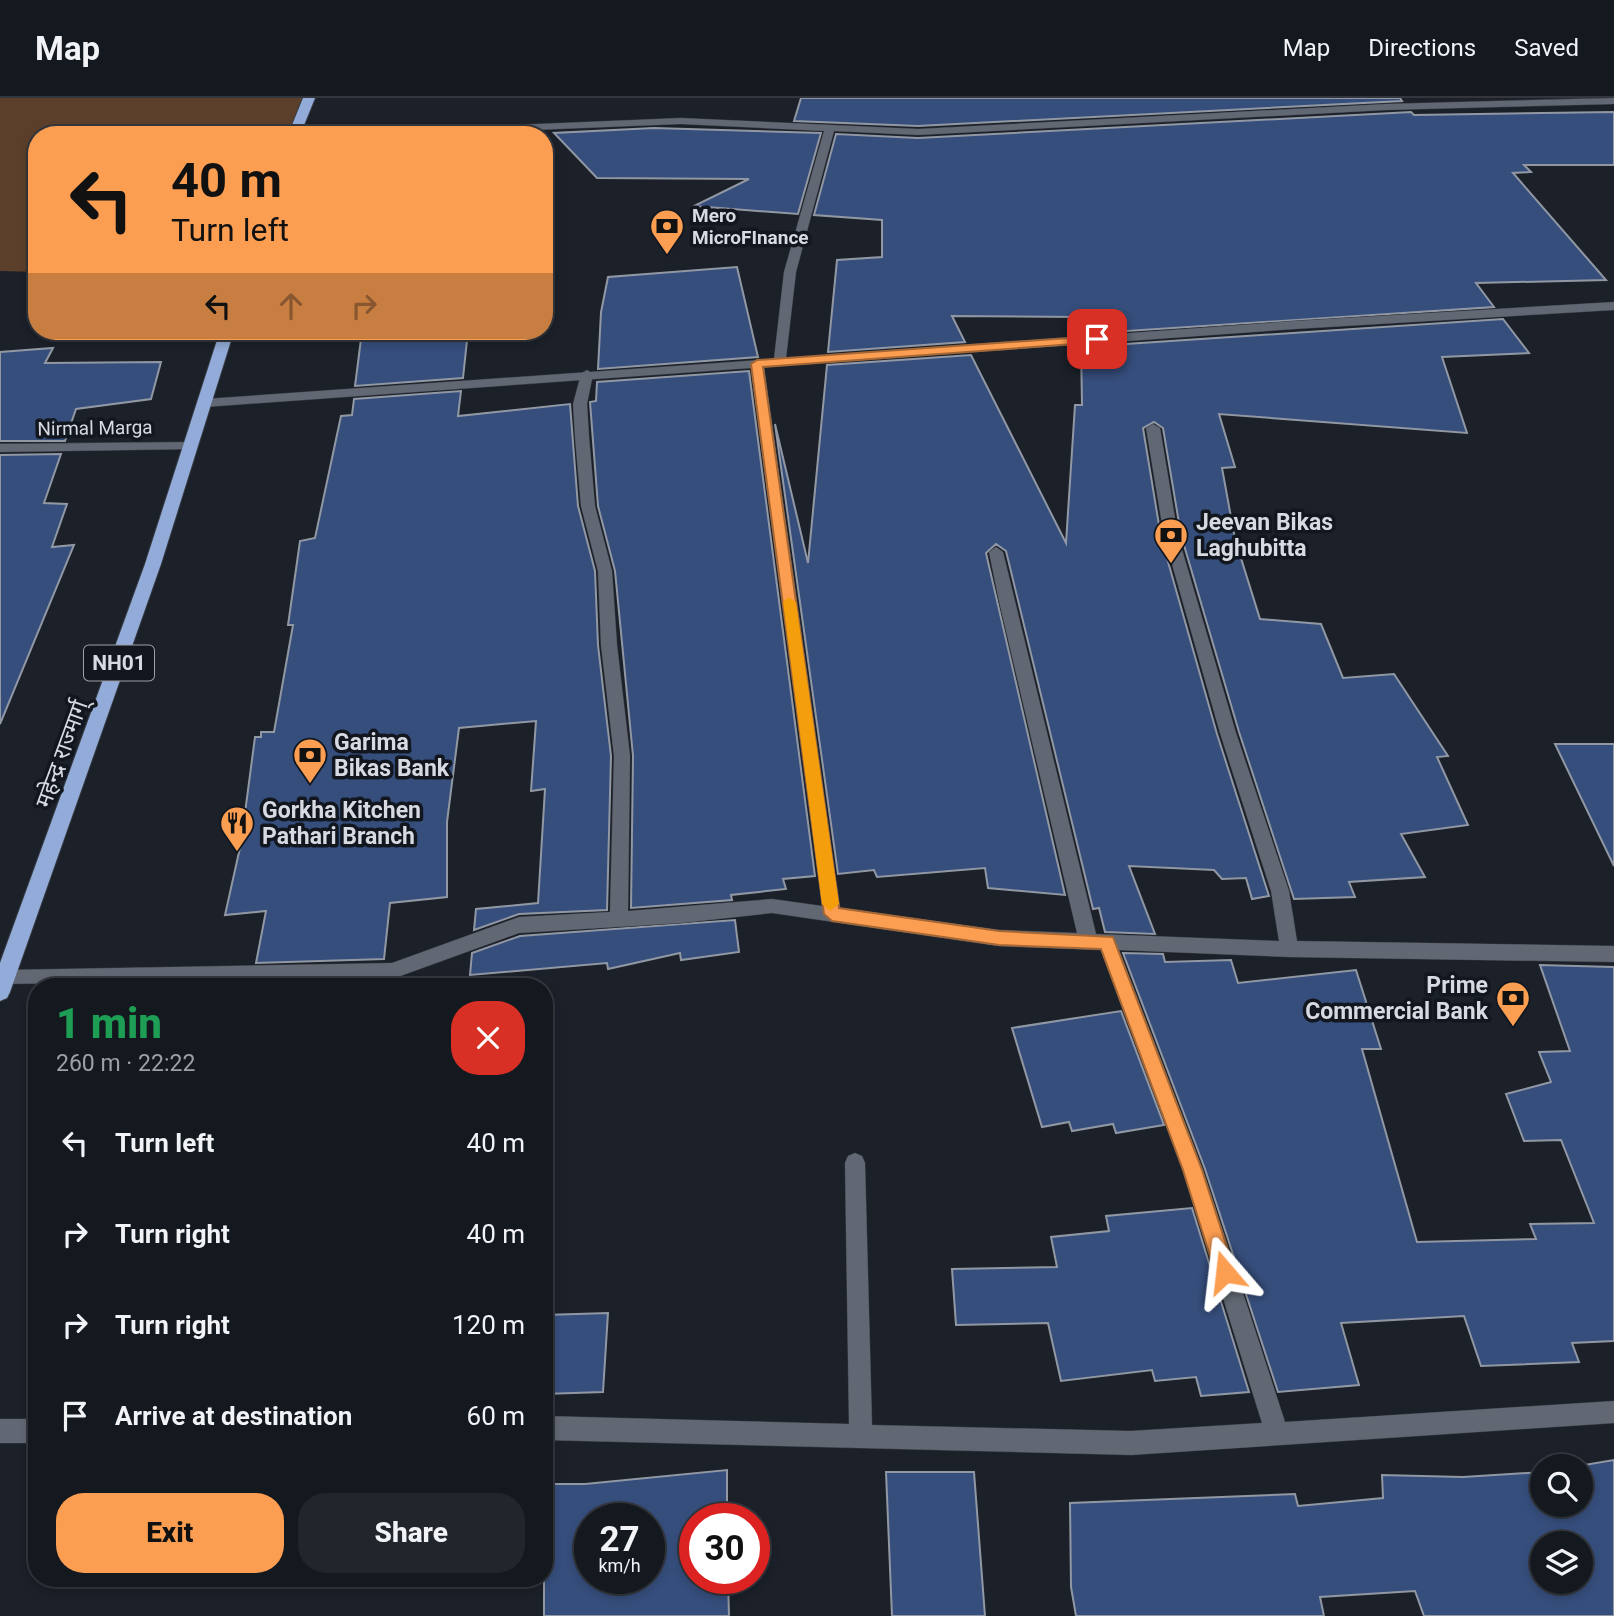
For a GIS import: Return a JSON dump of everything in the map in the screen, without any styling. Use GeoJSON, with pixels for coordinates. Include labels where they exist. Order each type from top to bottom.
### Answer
{"type":"FeatureCollection","features":[{"type":"Feature","properties":{"kind":"highway"},"geometry":{"type":"LineString","coordinates":[[298,126],[309,98]]}},
{"type":"Feature","properties":{"kind":"highway","name":"महेन्द्र राज्मार्ग्"},"geometry":{"type":"LineString","coordinates":[[3,985],[149,577],[224,340]]}},
{"type":"Feature","properties":{"kind":"street"},"geometry":{"type":"LineString","coordinates":[[553,126],[681,121],[918,132],[1413,102],[1614,101]]}},
{"type":"Feature","properties":{"kind":"street"},"geometry":{"type":"LineString","coordinates":[[780,362],[780,332],[791,253],[830,129]]}},
{"type":"Feature","properties":{"kind":"street"},"geometry":{"type":"LineString","coordinates":[[205,403],[587,374],[1614,306]]}},
{"type":"Feature","properties":{"kind":"street"},"geometry":{"type":"LineString","coordinates":[[757,364],[832,914]]}},
{"type":"Feature","properties":{"kind":"street"},"geometry":{"type":"LineString","coordinates":[[587,374],[580,404],[588,506],[605,571],[609,645],[622,756],[619,917]]}},
{"type":"Feature","properties":{"kind":"street"},"geometry":{"type":"LineString","coordinates":[[1153,428],[1171,536],[1228,733],[1280,891],[1289,949]]}},
{"type":"Feature","properties":{"kind":"street","name":"Nirmal Marga"},"geometry":{"type":"LineString","coordinates":[[0,448],[190,446]]}},
{"type":"Feature","properties":{"kind":"street"},"geometry":{"type":"LineString","coordinates":[[996,552],[1017,655],[1098,942],[1193,1170],[1277,1433]]}},
{"type":"Feature","properties":{"kind":"street"},"geometry":{"type":"LineString","coordinates":[[198,978],[392,971],[519,925],[619,917],[681,916],[772,906],[999,938],[1289,949],[1614,954]]}},
{"type":"Feature","properties":{"kind":"street"},"geometry":{"type":"LineString","coordinates":[[3,985],[28,984]]}},
{"type":"Feature","properties":{"kind":"street"},"geometry":{"type":"LineString","coordinates":[[855,1163],[861,1436]]}},
{"type":"Feature","properties":{"kind":"street"},"geometry":{"type":"LineString","coordinates":[[553,1428],[1131,1443],[1614,1412]]}},
{"type":"Feature","properties":{"kind":"street"},"geometry":{"type":"LineString","coordinates":[[0,1431],[28,1431]]}},
{"type":"Feature","properties":{"kind":"shaded area"},"geometry":{"type":"Polygon","coordinates":[[[0,98],[309,98],[298,126],[28,126],[28,272],[0,271],[0,98]]]}},
{"type":"Feature","properties":{"kind":"building"},"geometry":{"type":"Polygon","coordinates":[[[801,98],[1400,98],[1402,101],[918,126],[794,121],[801,98]]]}},
{"type":"Feature","properties":{"kind":"building"},"geometry":{"type":"Polygon","coordinates":[[[1411,112],[1414,115],[1614,112],[1614,165],[1524,165],[1531,172],[1513,173],[1606,280],[1476,283],[1494,307],[1081,334],[1080,317],[952,316],[965,342],[828,352],[837,260],[882,257],[882,220],[814,215],[836,134],[918,138],[1411,112]]]}},
{"type":"Feature","properties":{"kind":"building"},"geometry":{"type":"Polygon","coordinates":[[[654,128],[821,133],[798,214],[694,206],[749,179],[597,178],[554,133],[654,128]]]}},
{"type":"Feature","properties":{"kind":"building"},"geometry":{"type":"Polygon","coordinates":[[[737,267],[758,357],[598,369],[601,312],[608,277],[737,267]]]}},
{"type":"Feature","properties":{"kind":"building"},"geometry":{"type":"Polygon","coordinates":[[[1503,319],[1529,353],[1442,357],[1467,433],[1219,414],[1235,467],[1222,468],[1235,539],[1260,619],[1321,624],[1343,678],[1394,674],[1448,756],[1437,757],[1468,825],[1401,834],[1425,877],[1349,882],[1355,897],[1294,899],[1239,732],[1181,535],[1163,428],[1154,422],[1143,428],[1161,537],[1217,734],[1269,896],[1252,899],[1246,878],[1222,879],[1214,870],[1129,866],[1155,934],[1105,932],[1099,908],[1093,909],[1006,551],[996,544],[986,553],[1065,895],[988,888],[985,868],[877,877],[874,870],[838,874],[775,424],[808,563],[827,365],[971,355],[1066,543],[1075,405],[1082,405],[1081,347],[1503,319]]]}},
{"type":"Feature","properties":{"kind":"building"},"geometry":{"type":"Polygon","coordinates":[[[361,340],[467,340],[463,378],[355,386],[361,340]]]}},
{"type":"Feature","properties":{"kind":"building"},"geometry":{"type":"Polygon","coordinates":[[[53,348],[45,363],[161,362],[151,399],[76,409],[65,441],[0,441],[0,352],[53,348]]]}},
{"type":"Feature","properties":{"kind":"building"},"geometry":{"type":"Polygon","coordinates":[[[749,371],[815,876],[783,879],[786,889],[731,895],[732,900],[631,908],[633,756],[615,571],[598,506],[590,402],[596,401],[597,382],[749,371]]]}},
{"type":"Feature","properties":{"kind":"building"},"geometry":{"type":"Polygon","coordinates":[[[461,391],[458,416],[570,404],[578,506],[595,571],[598,645],[611,756],[607,910],[519,914],[474,930],[476,909],[538,903],[545,789],[531,791],[536,721],[459,728],[447,822],[447,897],[390,903],[384,959],[256,963],[266,911],[225,915],[241,843],[255,737],[261,737],[261,732],[274,732],[293,625],[288,625],[300,541],[315,538],[341,416],[352,415],[354,399],[461,391]]]}},
{"type":"Feature","properties":{"kind":"building"},"geometry":{"type":"Polygon","coordinates":[[[61,454],[44,503],[67,504],[52,547],[74,545],[0,724],[0,455],[61,454]]]}},
{"type":"Feature","properties":{"kind":"building"},"geometry":{"type":"Polygon","coordinates":[[[1555,744],[1614,744],[1614,866],[1555,744]]]}},
{"type":"Feature","properties":{"kind":"building"},"geometry":{"type":"Polygon","coordinates":[[[735,920],[739,952],[681,960],[680,953],[608,969],[607,963],[470,975],[472,953],[520,936],[735,920]]]}},
{"type":"Feature","properties":{"kind":"building"},"geometry":{"type":"Polygon","coordinates":[[[1123,953],[1163,954],[1165,962],[1231,960],[1238,983],[1356,970],[1381,1049],[1362,1049],[1417,1242],[1536,1239],[1530,1224],[1594,1223],[1561,1140],[1524,1141],[1506,1094],[1551,1082],[1539,1052],[1570,1051],[1540,965],[1614,967],[1614,1341],[1572,1343],[1579,1362],[1481,1366],[1464,1316],[1341,1323],[1359,1385],[1278,1392],[1205,1169],[1123,953]]]}},
{"type":"Feature","properties":{"kind":"building"},"geometry":{"type":"Polygon","coordinates":[[[1121,1011],[1164,1125],[1116,1133],[1113,1124],[1072,1131],[1069,1122],[1042,1127],[1012,1028],[1121,1011]]]}},
{"type":"Feature","properties":{"kind":"building"},"geometry":{"type":"Polygon","coordinates":[[[1192,1208],[1249,1392],[1201,1396],[1196,1377],[1155,1381],[1152,1370],[1061,1381],[1048,1323],[956,1325],[952,1269],[1057,1267],[1051,1237],[1109,1231],[1106,1216],[1192,1208]]]}},
{"type":"Feature","properties":{"kind":"building"},"geometry":{"type":"Polygon","coordinates":[[[608,1313],[603,1392],[553,1394],[553,1315],[608,1313]]]}},
{"type":"Feature","properties":{"kind":"building"},"geometry":{"type":"Polygon","coordinates":[[[1614,1460],[1614,1616],[1424,1616],[1415,1591],[1320,1597],[1324,1616],[1076,1616],[1071,1587],[1070,1503],[1295,1494],[1298,1506],[1383,1498],[1382,1475],[1463,1477],[1530,1473],[1530,1517],[1593,1517],[1593,1464],[1614,1460]]]}},
{"type":"Feature","properties":{"kind":"building"},"geometry":{"type":"Polygon","coordinates":[[[727,1470],[727,1503],[679,1503],[679,1594],[728,1594],[729,1616],[544,1616],[544,1587],[553,1587],[553,1484],[585,1484],[727,1470]]]}},
{"type":"Feature","properties":{"kind":"building"},"geometry":{"type":"Polygon","coordinates":[[[886,1472],[974,1472],[985,1616],[892,1616],[886,1472]]]}},
{"type":"Feature","properties":{"kind":"slow traffic"},"geometry":{"type":"LineString","coordinates":[[789,602],[830,904]]}},
{"type":"Feature","properties":{"kind":"place","name":"Mero MicroFInance"},"geometry":{"type":"Point","coordinates":[667,256]}},
{"type":"Feature","properties":{"kind":"place","name":"Jeevan Bikas Laghubitta"},"geometry":{"type":"Point","coordinates":[1171,565]}},
{"type":"Feature","properties":{"kind":"place","name":"Garima Bikas Bank"},"geometry":{"type":"Point","coordinates":[310,785]}},
{"type":"Feature","properties":{"kind":"place","name":"Gorkha Kitchen Pathari Branch"},"geometry":{"type":"Point","coordinates":[237,853]}},
{"type":"Feature","properties":{"kind":"place","name":"Prime Commercial Bank"},"geometry":{"type":"Point","coordinates":[1513,1028]}},
{"type":"Feature","properties":{"kind":"route"},"geometry":{"type":"LineString","coordinates":[[1097,339],[757,364],[832,914],[999,938],[1107,942],[1193,1170],[1225,1272]]}}]}
